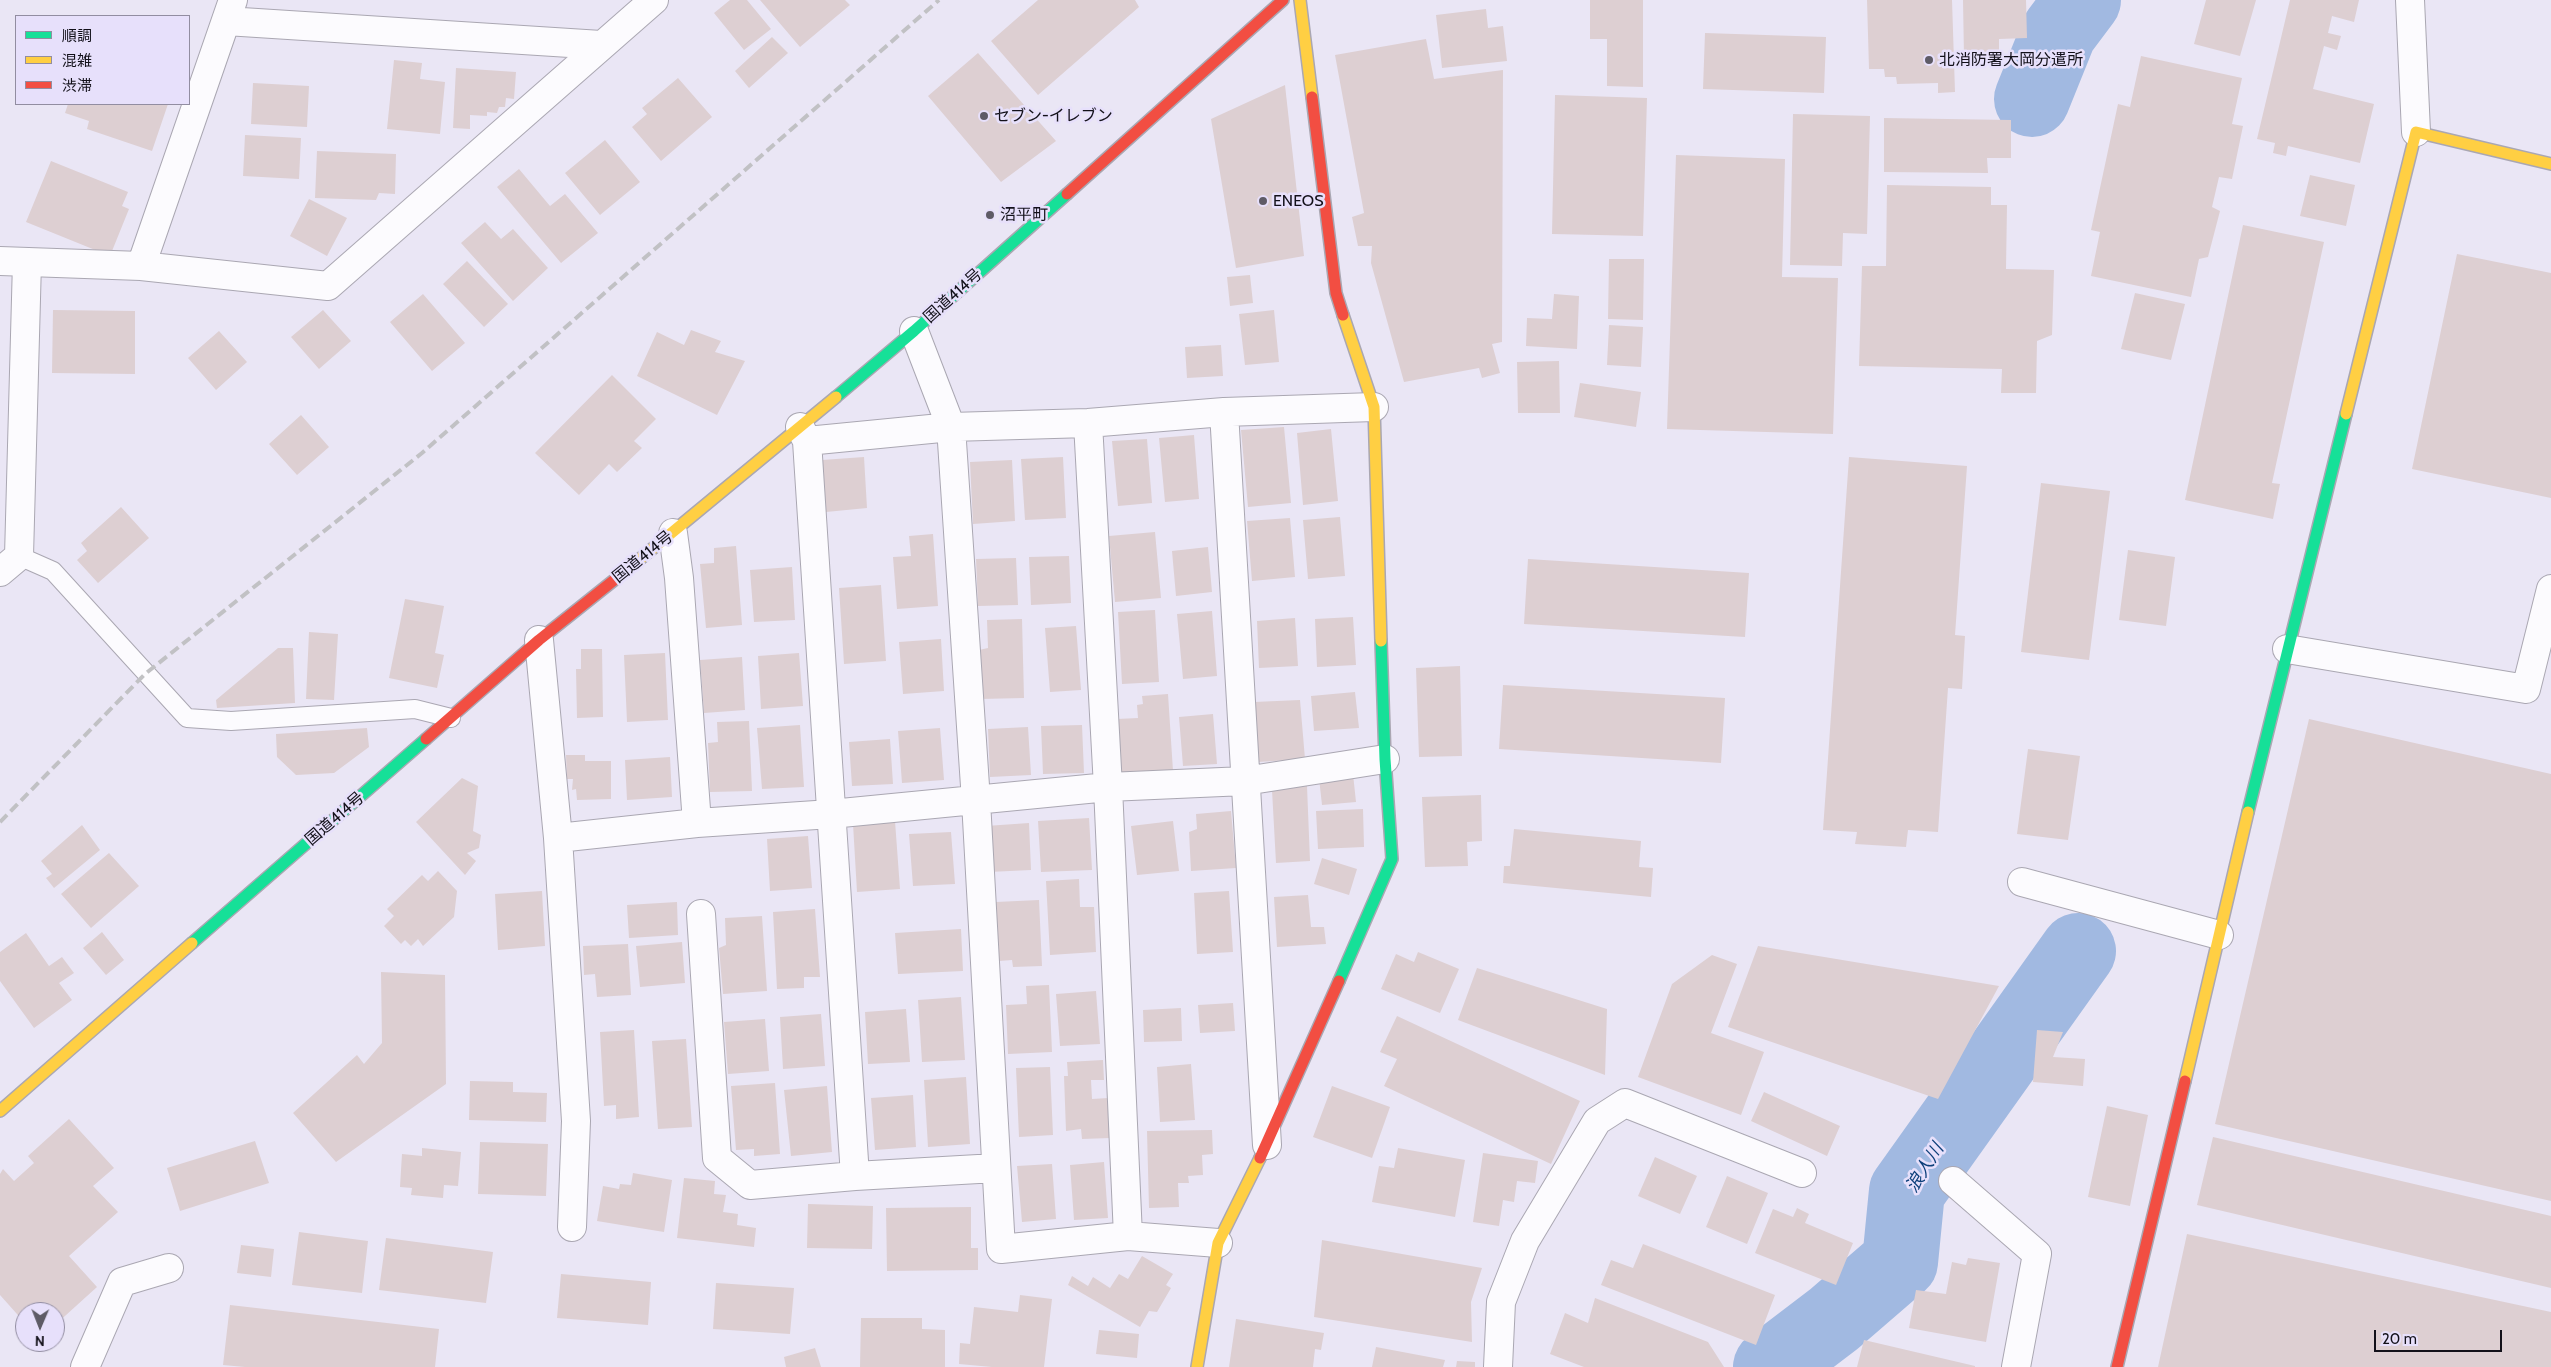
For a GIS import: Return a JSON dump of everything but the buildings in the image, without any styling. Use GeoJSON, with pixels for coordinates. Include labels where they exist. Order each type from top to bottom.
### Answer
{"type":"FeatureCollection","features":[{"type":"Feature","properties":{"kind":"main road","name":"国道414号"},"geometry":{"type":"LineString","coordinates":[[0,1111],[539,640],[673,533],[804,434],[914,331],[1283,0]]}},
{"type":"Feature","properties":{"kind":"main road"},"geometry":{"type":"LineString","coordinates":[[1197,1367],[1218,1243],[1267,1146],[1392,860],[1385,759],[1374,407],[1336,293],[1300,0]]}},
{"type":"Feature","properties":{"kind":"main road"},"geometry":{"type":"LineString","coordinates":[[2117,1367],[2287,649],[2416,132],[2551,164]]}},
{"type":"Feature","properties":{"kind":"street"},"geometry":{"type":"LineString","coordinates":[[0,260],[140,266],[328,286],[654,0]]}},
{"type":"Feature","properties":{"kind":"street"},"geometry":{"type":"LineString","coordinates":[[2410,0],[2416,132]]}},
{"type":"Feature","properties":{"kind":"street"},"geometry":{"type":"LineString","coordinates":[[140,266],[230,11],[601,46]]}},
{"type":"Feature","properties":{"kind":"street"},"geometry":{"type":"LineString","coordinates":[[9,564],[27,262]]}},
{"type":"Feature","properties":{"kind":"street"},"geometry":{"type":"LineString","coordinates":[[914,331],[951,427],[976,801],[1001,1249],[1128,1236],[1218,1243]]}},
{"type":"Feature","properties":{"kind":"street"},"geometry":{"type":"LineString","coordinates":[[855,1176],[804,434],[1088,423],[1224,412],[1374,407]]}},
{"type":"Feature","properties":{"kind":"street"},"geometry":{"type":"LineString","coordinates":[[1224,412],[1267,1146]]}},
{"type":"Feature","properties":{"kind":"street"},"geometry":{"type":"LineString","coordinates":[[1088,423],[1108,787],[1128,1236]]}},
{"type":"Feature","properties":{"kind":"street"},"geometry":{"type":"LineString","coordinates":[[673,533],[679,578],[697,823]]}},
{"type":"Feature","properties":{"kind":"street"},"geometry":{"type":"LineString","coordinates":[[2287,649],[2526,689],[2551,589]]}},
{"type":"Feature","properties":{"kind":"street"},"geometry":{"type":"LineString","coordinates":[[539,640],[558,838],[576,1121],[572,1226]]}},
{"type":"Feature","properties":{"kind":"street"},"geometry":{"type":"LineString","coordinates":[[558,838],[697,823],[831,814],[1108,787],[1245,781],[1385,759]]}},
{"type":"Feature","properties":{"kind":"street"},"geometry":{"type":"LineString","coordinates":[[2022,882],[2219,935]]}},
{"type":"Feature","properties":{"kind":"street"},"geometry":{"type":"LineString","coordinates":[[701,914],[718,1158],[750,1185],[855,1176],[996,1168]]}},
{"type":"Feature","properties":{"kind":"street"},"geometry":{"type":"LineString","coordinates":[[1498,1367],[1501,1302],[1525,1241],[1597,1121],[1625,1103],[1802,1173]]}},
{"type":"Feature","properties":{"kind":"street"},"geometry":{"type":"LineString","coordinates":[[1953,1181],[2037,1254],[2016,1367]]}},
{"type":"Feature","properties":{"kind":"street"},"geometry":{"type":"LineString","coordinates":[[85,1367],[122,1282],[169,1268]]}},
{"type":"Feature","properties":{"kind":"lane"},"geometry":{"type":"LineString","coordinates":[[9,564],[53,570],[187,718],[231,721],[415,709],[451,718]]}},
{"type":"Feature","properties":{"kind":"waterway","name":"浪人川"},"geometry":{"type":"LineString","coordinates":[[2032,99],[2059,32],[2083,0]]}},
{"type":"Feature","properties":{"kind":"waterway","name":"浪人川"},"geometry":{"type":"LineString","coordinates":[[1771,1367],[1834,1319],[1900,1262],[1907,1191],[2078,951]]}},
{"type":"Feature","properties":{"kind":"railway"},"geometry":{"type":"LineString","coordinates":[[0,822],[145,674],[422,453],[939,0]]}},
{"type":"Feature","properties":{"kind":"traffic: fast"},"geometry":{"type":"LineString","coordinates":[[836,397],[914,331],[1067,194]]}},
{"type":"Feature","properties":{"kind":"traffic: fast"},"geometry":{"type":"LineString","coordinates":[[2248,812],[2346,414]]}},
{"type":"Feature","properties":{"kind":"traffic: fast"},"geometry":{"type":"LineString","coordinates":[[1339,981],[1392,859],[1385,759],[1381,641]]}},
{"type":"Feature","properties":{"kind":"traffic: fast"},"geometry":{"type":"LineString","coordinates":[[192,943],[426,739]]}},
{"type":"Feature","properties":{"kind":"traffic: slow"},"geometry":{"type":"LineString","coordinates":[[1300,0],[1312,97]]}},
{"type":"Feature","properties":{"kind":"traffic: slow"},"geometry":{"type":"LineString","coordinates":[[2346,414],[2416,132],[2551,164]]}},
{"type":"Feature","properties":{"kind":"traffic: slow"},"geometry":{"type":"LineString","coordinates":[[1343,315],[1374,407],[1381,641]]}},
{"type":"Feature","properties":{"kind":"traffic: slow"},"geometry":{"type":"LineString","coordinates":[[623,573],[836,397]]}},
{"type":"Feature","properties":{"kind":"traffic: slow"},"geometry":{"type":"LineString","coordinates":[[2185,1081],[2248,812]]}},
{"type":"Feature","properties":{"kind":"traffic: slow"},"geometry":{"type":"LineString","coordinates":[[0,1111],[192,943]]}},
{"type":"Feature","properties":{"kind":"traffic: slow"},"geometry":{"type":"LineString","coordinates":[[1197,1367],[1218,1243],[1260,1158]]}},
{"type":"Feature","properties":{"kind":"traffic: jam"},"geometry":{"type":"LineString","coordinates":[[1067,194],[1283,0]]}},
{"type":"Feature","properties":{"kind":"traffic: jam"},"geometry":{"type":"LineString","coordinates":[[1312,97],[1336,293],[1343,315]]}},
{"type":"Feature","properties":{"kind":"traffic: jam"},"geometry":{"type":"LineString","coordinates":[[426,739],[539,640],[623,573]]}},
{"type":"Feature","properties":{"kind":"traffic: jam"},"geometry":{"type":"LineString","coordinates":[[1260,1158],[1339,981]]}},
{"type":"Feature","properties":{"kind":"traffic: jam"},"geometry":{"type":"LineString","coordinates":[[2117,1367],[2185,1081]]}},
{"type":"Feature","properties":{"kind":"place","name":"北消防署大岡分遣所"},"geometry":{"type":"Point","coordinates":[1929,60]}},
{"type":"Feature","properties":{"kind":"place","name":"セブン-イレブン"},"geometry":{"type":"Point","coordinates":[984,116]}},
{"type":"Feature","properties":{"kind":"place","name":"ENEOS"},"geometry":{"type":"Point","coordinates":[1263,201]}},
{"type":"Feature","properties":{"kind":"place","name":"沼平町"},"geometry":{"type":"Point","coordinates":[990,215]}}]}
